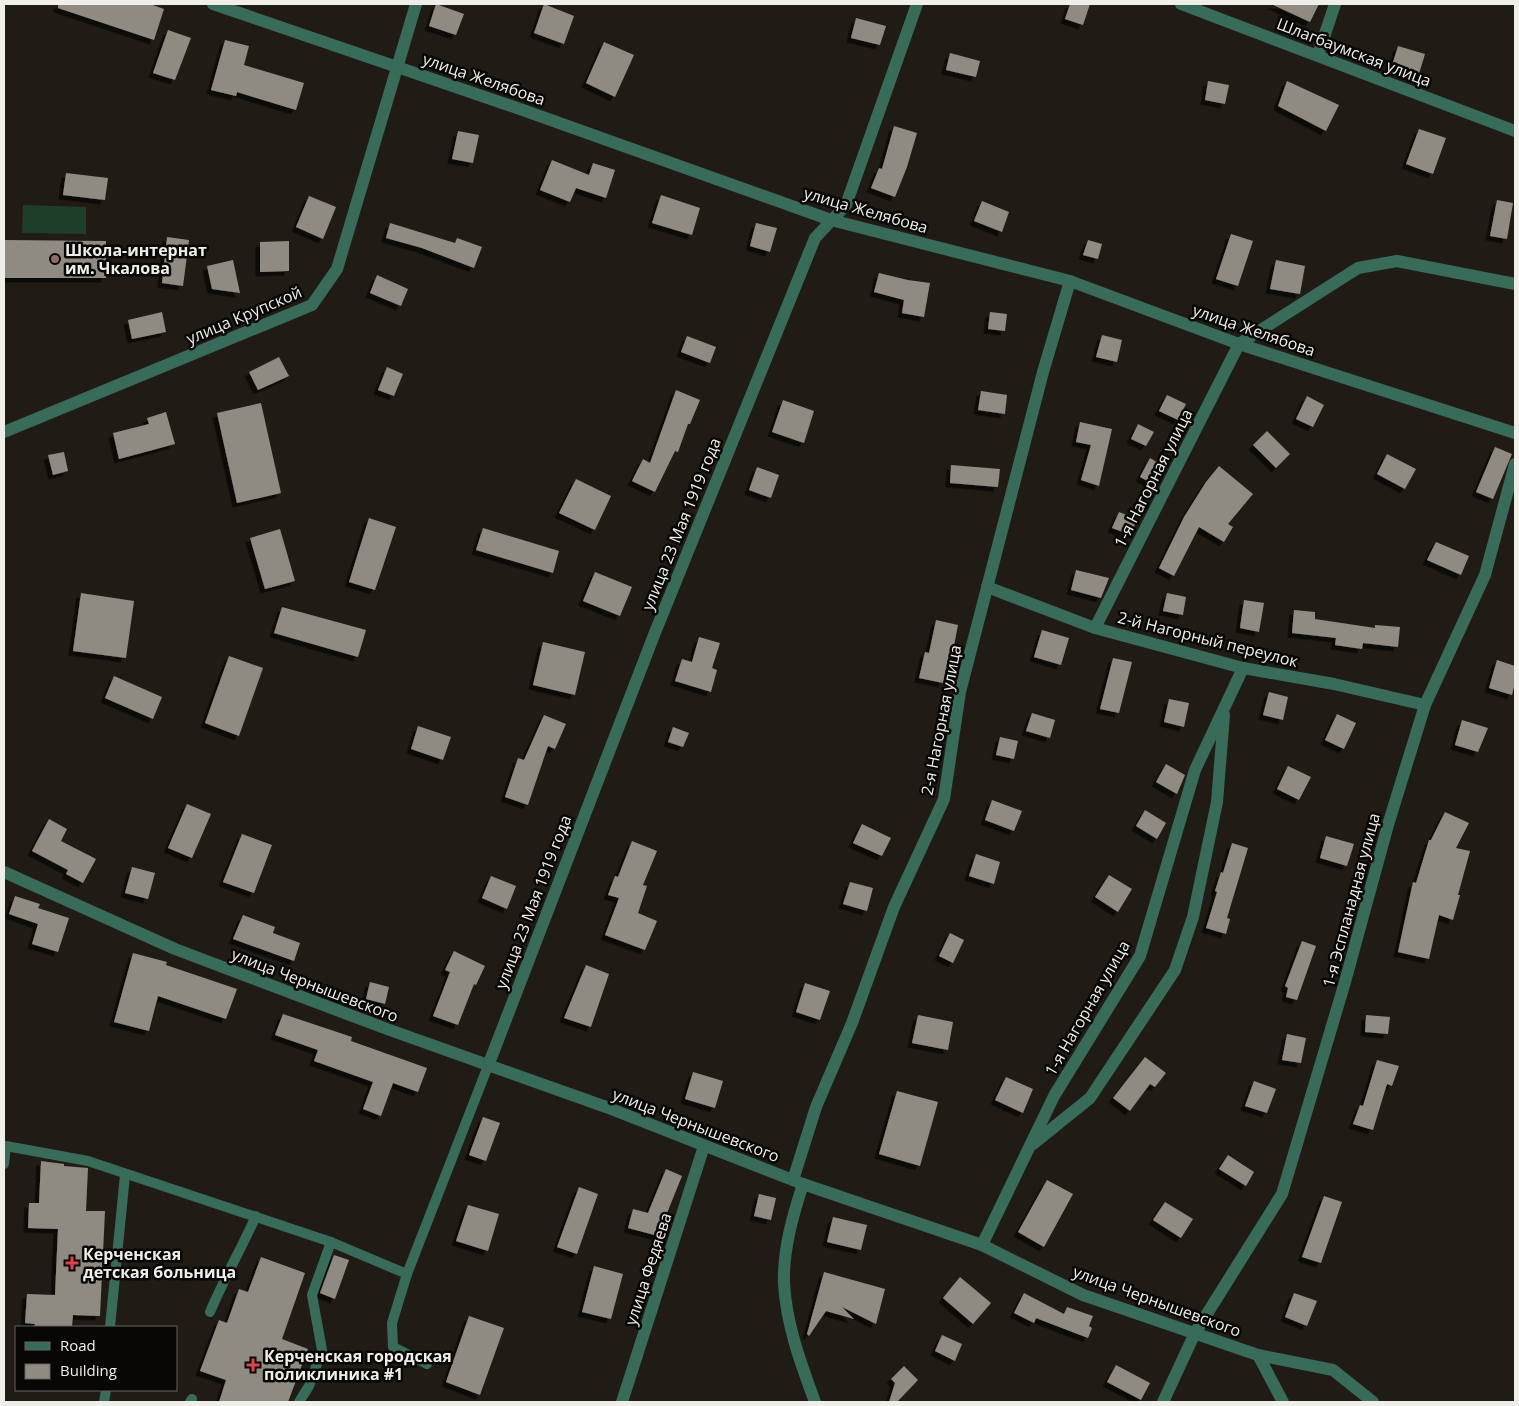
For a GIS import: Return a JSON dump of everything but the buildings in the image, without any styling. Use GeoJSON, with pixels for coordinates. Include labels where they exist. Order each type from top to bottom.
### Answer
{"type":"FeatureCollection","features":[{"type":"Feature","properties":{"kind":"street","name":"улица Желябова"},"geometry":{"type":"LineString","coordinates":[[213,4],[398,67],[830,220],[1070,281],[1239,344],[1515,433]]}},
{"type":"Feature","properties":{"kind":"street","name":"улица Крупской"},"geometry":{"type":"LineString","coordinates":[[4,432],[312,306],[337,269],[416,4]]}},
{"type":"Feature","properties":{"kind":"street","name":"улица 23 Мая 1919 года"},"geometry":{"type":"LineString","coordinates":[[488,1066],[654,635],[815,238],[846,205],[917,4]]}},
{"type":"Feature","properties":{"kind":"street","name":"Шлагбаумская улица"},"geometry":{"type":"LineString","coordinates":[[1181,4],[1217,10],[1318,55],[1515,131]]}},
{"type":"Feature","properties":{"kind":"street"},"geometry":{"type":"LineString","coordinates":[[1318,55],[1336,4]]}},
{"type":"Feature","properties":{"kind":"street"},"geometry":{"type":"LineString","coordinates":[[1239,344],[1358,268],[1397,261],[1515,284]]}},
{"type":"Feature","properties":{"kind":"street","name":"2-я Нагорная улица"},"geometry":{"type":"LineString","coordinates":[[815,1402],[795,1349],[784,1282],[790,1224],[798,1182],[816,1107],[852,1023],[894,907],[944,799],[960,692],[1043,372],[1070,281]]}},
{"type":"Feature","properties":{"kind":"street","name":"1-я Нагорная улица"},"geometry":{"type":"LineString","coordinates":[[1095,628],[1239,344]]}},
{"type":"Feature","properties":{"kind":"street","name":"1-я Эспланадная улица"},"geometry":{"type":"LineString","coordinates":[[1164,1402],[1195,1333],[1282,1194],[1345,982],[1388,825],[1425,705],[1485,575],[1515,464]]}},
{"type":"Feature","properties":{"kind":"street","name":"2-й Нагорный переулок"},"geometry":{"type":"LineString","coordinates":[[987,587],[1095,628],[1243,668],[1334,684],[1425,705]]}},
{"type":"Feature","properties":{"kind":"street","name":"1-я Нагорная улица"},"geometry":{"type":"LineString","coordinates":[[982,1245],[1054,1096],[1140,956],[1194,770],[1243,668]]}},
{"type":"Feature","properties":{"kind":"street"},"geometry":{"type":"LineString","coordinates":[[1030,1147],[1090,1098],[1175,970],[1193,917],[1217,802],[1225,706]]}},
{"type":"Feature","properties":{"kind":"street","name":"улица Чернышевского"},"geometry":{"type":"LineString","coordinates":[[4,872],[174,949],[488,1066],[606,1107],[798,1182],[982,1245],[1083,1295],[1258,1355],[1333,1370],[1373,1402]]}},
{"type":"Feature","properties":{"kind":"street","name":"улица Федяева"},"geometry":{"type":"LineString","coordinates":[[622,1402],[704,1146]]}},
{"type":"Feature","properties":{"kind":"street"},"geometry":{"type":"LineString","coordinates":[[1258,1355],[1283,1402]]}},
{"type":"Feature","properties":{"kind":"lane"},"geometry":{"type":"LineString","coordinates":[[427,1364],[393,1347],[392,1323],[407,1274],[488,1066]]}},
{"type":"Feature","properties":{"kind":"lane"},"geometry":{"type":"LineString","coordinates":[[4,1164],[6,1146],[88,1161],[125,1175],[256,1216],[331,1242],[407,1274]]}},
{"type":"Feature","properties":{"kind":"lane"},"geometry":{"type":"LineString","coordinates":[[110,1326],[125,1175]]}},
{"type":"Feature","properties":{"kind":"lane"},"geometry":{"type":"LineString","coordinates":[[210,1312],[256,1216]]}},
{"type":"Feature","properties":{"kind":"lane"},"geometry":{"type":"LineString","coordinates":[[299,1402],[309,1386],[322,1350],[312,1295],[331,1242]]}},
{"type":"Feature","properties":{"kind":"green space"},"geometry":{"type":"Polygon","coordinates":[[[23,205],[86,207],[86,234],[22,233],[23,205]]]}},
{"type":"Feature","properties":{"kind":"place","name":"Школа-интернат им. Чкалова"},"geometry":{"type":"Point","coordinates":[55,259]}},
{"type":"Feature","properties":{"kind":"place","name":"Керченская детская больница"},"geometry":{"type":"Point","coordinates":[72,1263]}},
{"type":"Feature","properties":{"kind":"place","name":"Керченская городская поликлиника #1"},"geometry":{"type":"Point","coordinates":[253,1365]}}]}
